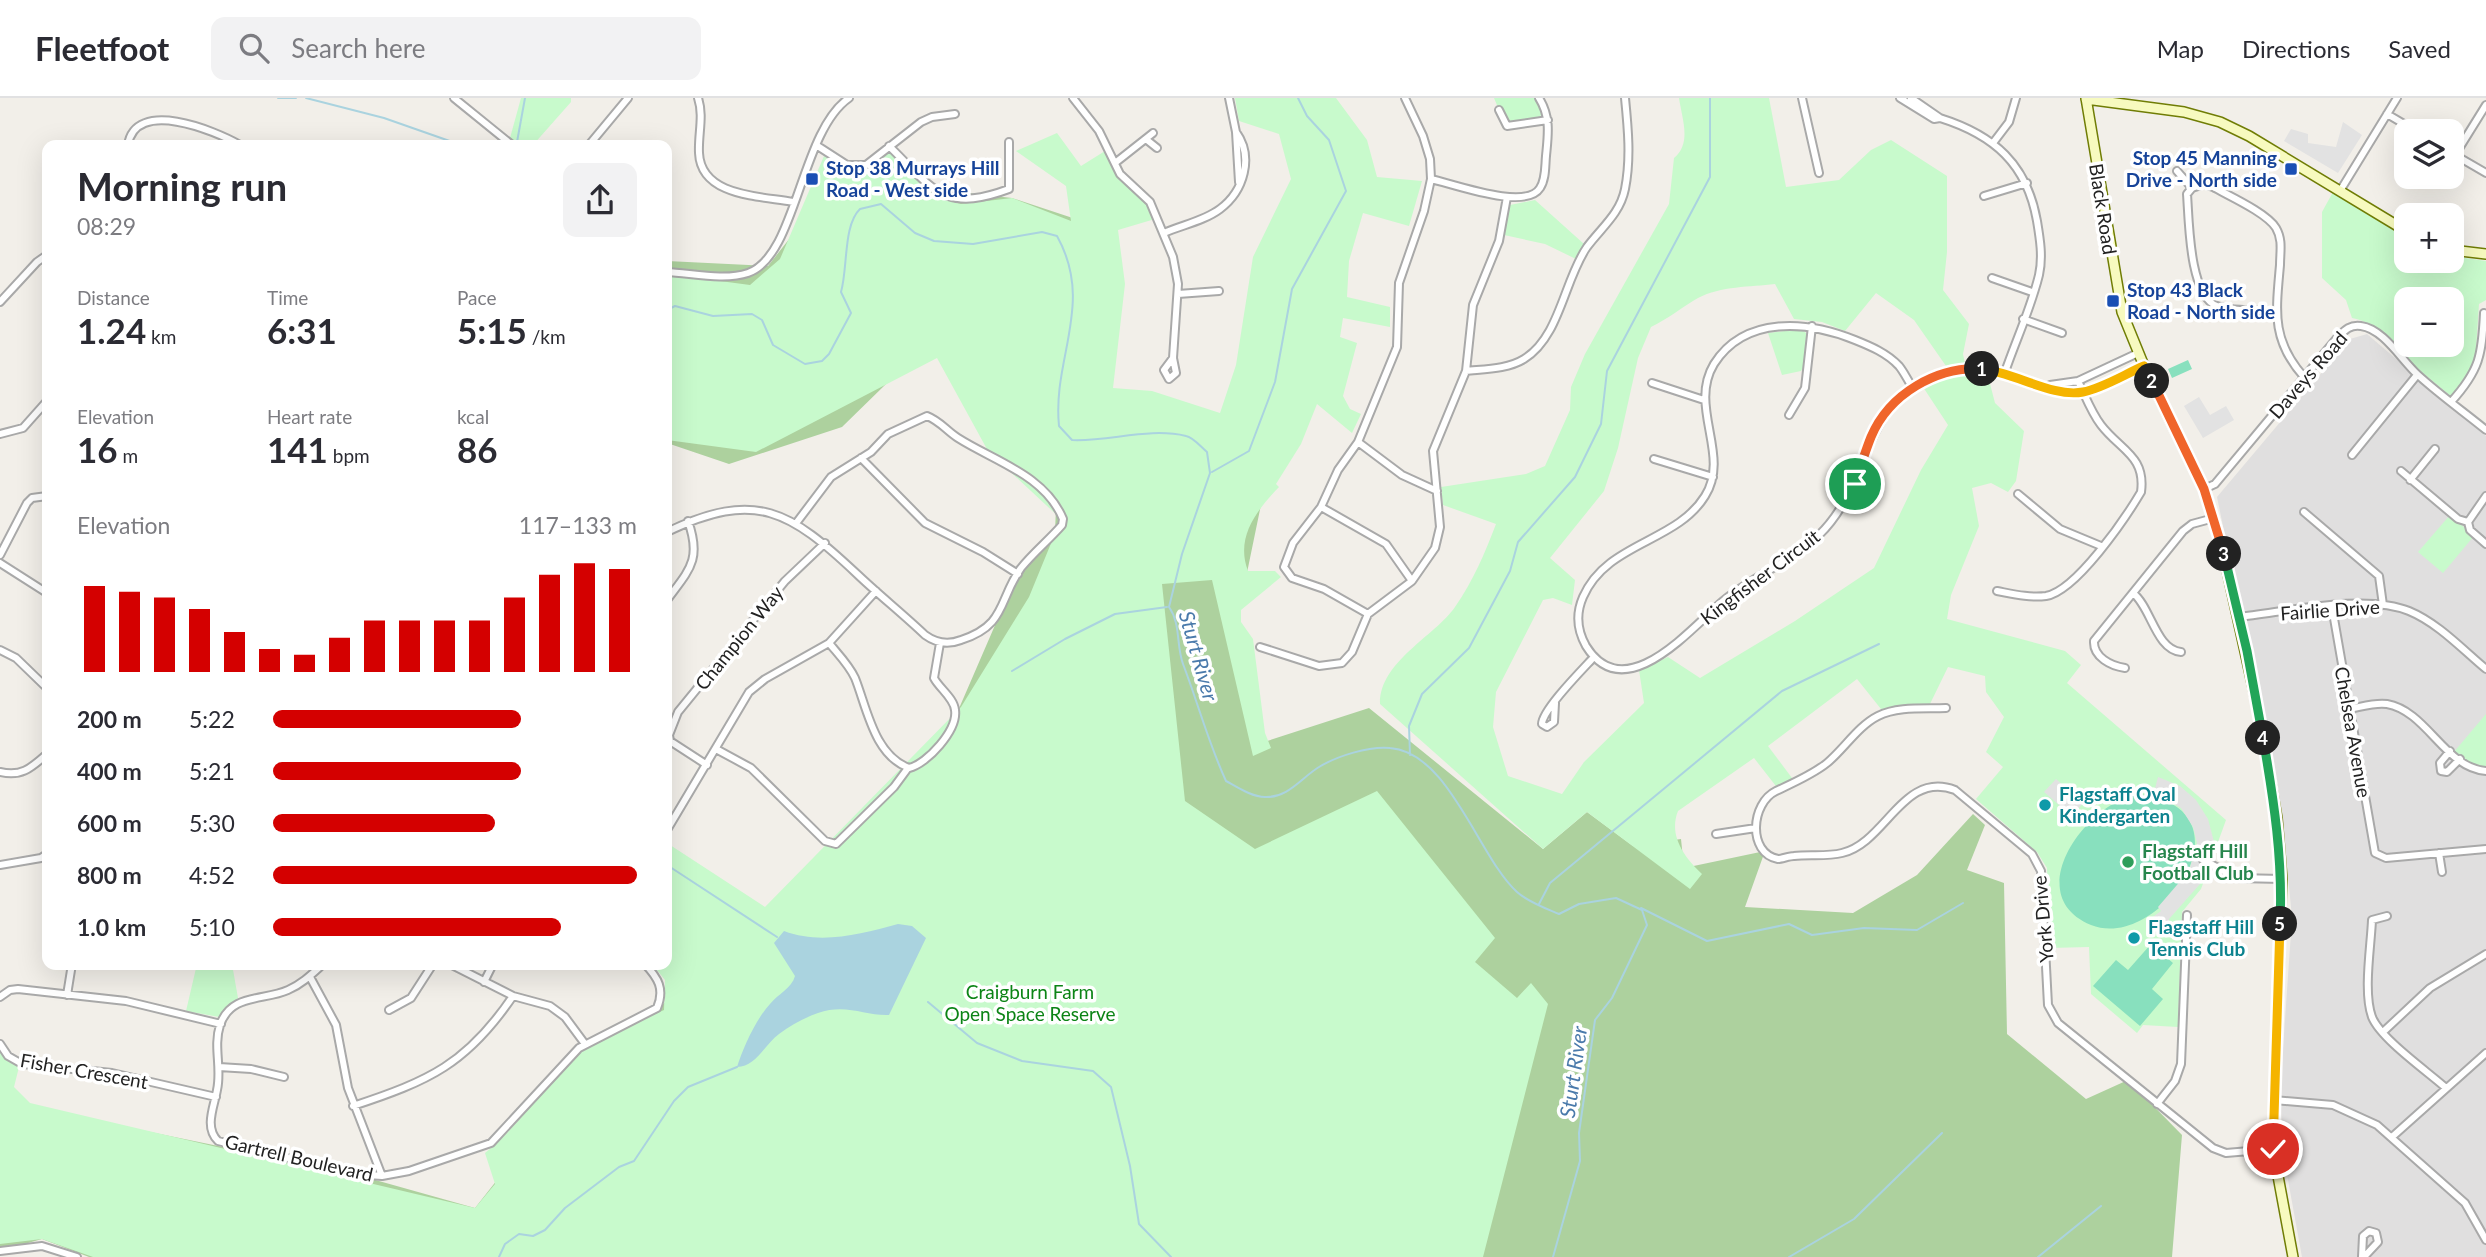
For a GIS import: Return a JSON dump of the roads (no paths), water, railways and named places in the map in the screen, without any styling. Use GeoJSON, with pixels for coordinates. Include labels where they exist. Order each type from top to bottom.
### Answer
{"type":"FeatureCollection","features":[{"type":"Feature","properties":{"kind":"main road"},"geometry":{"type":"LineString","coordinates":[[2086,99],[2184,112],[2220,122],[2249,136],[2394,224]]}},
{"type":"Feature","properties":{"kind":"main road","name":"Black Road"},"geometry":{"type":"LineString","coordinates":[[2086,99],[2122,312],[2144,366],[2204,489],[2214,518],[2238,617],[2277,818],[2282,879],[2273,1149],[2293,1257]]}},
{"type":"Feature","properties":{"kind":"main road"},"geometry":{"type":"LineString","coordinates":[[2464,251],[2486,254]]}},
{"type":"Feature","properties":{"kind":"street"},"geometry":{"type":"LineString","coordinates":[[454,98],[506,140]]}},
{"type":"Feature","properties":{"kind":"street"},"geometry":{"type":"LineString","coordinates":[[593,140],[628,98]]}},
{"type":"Feature","properties":{"kind":"street"},"geometry":{"type":"LineString","coordinates":[[698,98],[702,109],[699,157],[701,166],[713,182],[728,190],[793,202]]}},
{"type":"Feature","properties":{"kind":"street"},"geometry":{"type":"LineString","coordinates":[[835,98],[838,107]]}},
{"type":"Feature","properties":{"kind":"street"},"geometry":{"type":"LineString","coordinates":[[672,272],[732,275],[757,269],[772,253],[816,145],[838,107],[849,98]]}},
{"type":"Feature","properties":{"kind":"street"},"geometry":{"type":"LineString","coordinates":[[1073,98],[1099,131],[1122,176],[1150,202],[1164,233],[1177,270],[1178,294],[1172,358]]}},
{"type":"Feature","properties":{"kind":"street"},"geometry":{"type":"LineString","coordinates":[[1164,233],[1221,209],[1238,184],[1236,132],[1230,98]]}},
{"type":"Feature","properties":{"kind":"street"},"geometry":{"type":"LineString","coordinates":[[1431,179],[1507,197],[1524,198],[1540,189],[1544,178],[1548,120],[1539,98]]}},
{"type":"Feature","properties":{"kind":"street"},"geometry":{"type":"LineString","coordinates":[[1466,371],[1512,364],[1524,359],[1536,350],[1548,332],[1587,247],[1606,227],[1625,191],[1629,147],[1625,98]]}},
{"type":"Feature","properties":{"kind":"street"},"geometry":{"type":"LineString","coordinates":[[1802,98],[1819,173]]}},
{"type":"Feature","properties":{"kind":"street"},"geometry":{"type":"LineString","coordinates":[[1900,98],[1923,114],[1969,127],[1993,143],[2007,156],[2027,183],[2034,201],[2041,251],[2032,292],[2005,372]]}},
{"type":"Feature","properties":{"kind":"street"},"geometry":{"type":"LineString","coordinates":[[1911,98],[1940,118]]}},
{"type":"Feature","properties":{"kind":"street"},"geometry":{"type":"LineString","coordinates":[[1993,143],[2009,122],[2016,98]]}},
{"type":"Feature","properties":{"kind":"street"},"geometry":{"type":"LineString","coordinates":[[2340,191],[2397,98]]}},
{"type":"Feature","properties":{"kind":"street"},"geometry":{"type":"LineString","coordinates":[[1368,614],[1324,589],[1286,573],[1284,567],[1288,552],[1321,507],[1338,470],[1358,442],[1397,347],[1399,283],[1424,211],[1431,179],[1430,159],[1408,99]]}},
{"type":"Feature","properties":{"kind":"street"},"geometry":{"type":"LineString","coordinates":[[2464,139],[2486,105]]}},
{"type":"Feature","properties":{"kind":"street"},"geometry":{"type":"LineString","coordinates":[[1499,110],[1507,126],[1548,120]]}},
{"type":"Feature","properties":{"kind":"street"},"geometry":{"type":"LineString","coordinates":[[816,145],[839,161],[856,167],[874,160],[921,122],[932,117],[955,114]]}},
{"type":"Feature","properties":{"kind":"street"},"geometry":{"type":"LineString","coordinates":[[2387,114],[2396,119]]}},
{"type":"Feature","properties":{"kind":"street"},"geometry":{"type":"LineString","coordinates":[[130,140],[136,126],[159,118],[204,130],[228,140]]}},
{"type":"Feature","properties":{"kind":"street"},"geometry":{"type":"LineString","coordinates":[[1115,163],[1153,133]]}},
{"type":"Feature","properties":{"kind":"street"},"geometry":{"type":"LineString","coordinates":[[1147,140],[1157,148]]}},
{"type":"Feature","properties":{"kind":"street"},"geometry":{"type":"LineString","coordinates":[[889,146],[924,180],[946,196],[967,201],[1009,189],[1009,142]]}},
{"type":"Feature","properties":{"kind":"street"},"geometry":{"type":"LineString","coordinates":[[2464,160],[2486,173]]}},
{"type":"Feature","properties":{"kind":"street"},"geometry":{"type":"LineString","coordinates":[[2177,171],[2192,188]]}},
{"type":"Feature","properties":{"kind":"street"},"geometry":{"type":"LineString","coordinates":[[1984,196],[2027,183]]}},
{"type":"Feature","properties":{"kind":"street"},"geometry":{"type":"LineString","coordinates":[[2276,311],[2218,306],[2209,301],[2195,272],[2187,194],[2192,188],[2204,184],[2213,187],[2275,226],[2281,240],[2276,311],[2279,337],[2289,360],[2304,377]]}},
{"type":"Feature","properties":{"kind":"street"},"geometry":{"type":"LineString","coordinates":[[1260,647],[1319,666],[1336,666],[1352,652],[1368,614],[1412,581],[1435,548],[1440,527],[1433,451],[1466,371],[1473,305],[1499,241],[1507,197]]}},
{"type":"Feature","properties":{"kind":"street"},"geometry":{"type":"LineString","coordinates":[[0,302],[42,258]]}},
{"type":"Feature","properties":{"kind":"street"},"geometry":{"type":"LineString","coordinates":[[1992,278],[2032,292]]}},
{"type":"Feature","properties":{"kind":"street"},"geometry":{"type":"LineString","coordinates":[[1178,294],[1219,291]]}},
{"type":"Feature","properties":{"kind":"street"},"geometry":{"type":"LineString","coordinates":[[2451,402],[2477,370],[2484,336],[2484,313]]}},
{"type":"Feature","properties":{"kind":"street"},"geometry":{"type":"LineString","coordinates":[[2023,320],[2062,333]]}},
{"type":"Feature","properties":{"kind":"street"},"geometry":{"type":"LineString","coordinates":[[1555,703],[1594,657],[1580,634],[1578,621],[1584,595],[1597,573],[1636,544],[1694,512],[1707,493],[1715,469],[1704,400],[1714,365],[1740,340],[1754,332],[1784,324],[1812,326],[1876,349],[1899,366],[1913,388]]}},
{"type":"Feature","properties":{"kind":"street"},"geometry":{"type":"LineString","coordinates":[[1789,415],[1805,388],[1812,326]]}},
{"type":"Feature","properties":{"kind":"street","name":"Daveys Road"},"geometry":{"type":"LineString","coordinates":[[2204,489],[2215,484],[2347,328],[2361,326],[2388,343],[2417,374],[2486,430]]}},
{"type":"Feature","properties":{"kind":"street","name":"Kingfisher Circuit"},"geometry":{"type":"LineString","coordinates":[[2041,384],[2060,385],[2078,381],[2138,353]]}},
{"type":"Feature","properties":{"kind":"street"},"geometry":{"type":"LineString","coordinates":[[2083,392],[2144,366]]}},
{"type":"Feature","properties":{"kind":"street","name":"Kingfisher Circuit"},"geometry":{"type":"LineString","coordinates":[[1594,657],[1614,667],[1634,667],[1656,660],[1676,646],[1726,599],[1818,536],[1835,518],[1855,484],[1872,434],[1890,407],[1913,388],[1952,370],[1965,368],[2005,372],[2061,391],[2083,392]]}},
{"type":"Feature","properties":{"kind":"street"},"geometry":{"type":"LineString","coordinates":[[2352,454],[2417,374]]}},
{"type":"Feature","properties":{"kind":"street"},"geometry":{"type":"LineString","coordinates":[[1997,590],[2024,596],[2047,596],[2066,587],[2101,547],[2141,492],[2143,476],[2134,458],[2100,425],[2078,381]]}},
{"type":"Feature","properties":{"kind":"street"},"geometry":{"type":"LineString","coordinates":[[1652,383],[1704,400]]}},
{"type":"Feature","properties":{"kind":"street"},"geometry":{"type":"LineString","coordinates":[[0,434],[23,428],[42,407]]}},
{"type":"Feature","properties":{"kind":"street"},"geometry":{"type":"LineString","coordinates":[[672,529],[714,512],[746,509],[780,514],[797,522],[825,543],[925,635],[940,643],[964,639],[988,626],[1004,605],[1018,574],[1062,525],[1063,519],[1042,491],[1014,468],[954,436],[937,419],[928,416],[888,434],[861,458],[825,482],[797,522]]}},
{"type":"Feature","properties":{"kind":"street"},"geometry":{"type":"LineString","coordinates":[[1358,442],[1402,475],[1437,491]]}},
{"type":"Feature","properties":{"kind":"street"},"geometry":{"type":"LineString","coordinates":[[2410,480],[2435,449]]}},
{"type":"Feature","properties":{"kind":"street"},"geometry":{"type":"LineString","coordinates":[[861,458],[925,523],[983,552],[1018,574]]}},
{"type":"Feature","properties":{"kind":"street"},"geometry":{"type":"LineString","coordinates":[[1654,459],[1713,477]]}},
{"type":"Feature","properties":{"kind":"street"},"geometry":{"type":"LineString","coordinates":[[2401,471],[2458,519],[2468,522]]}},
{"type":"Feature","properties":{"kind":"street"},"geometry":{"type":"LineString","coordinates":[[2018,494],[2060,529],[2101,547]]}},
{"type":"Feature","properties":{"kind":"street"},"geometry":{"type":"LineString","coordinates":[[2486,496],[2468,522],[2470,530],[2486,544]]}},
{"type":"Feature","properties":{"kind":"street"},"geometry":{"type":"LineString","coordinates":[[0,555],[32,498],[42,497]]}},
{"type":"Feature","properties":{"kind":"street"},"geometry":{"type":"LineString","coordinates":[[1321,507],[1386,544],[1412,581]]}},
{"type":"Feature","properties":{"kind":"street"},"geometry":{"type":"LineString","coordinates":[[2304,512],[2379,576],[2383,605]]}},
{"type":"Feature","properties":{"kind":"street"},"geometry":{"type":"LineString","coordinates":[[2124,668],[2113,666],[2093,647],[2094,641],[2183,531],[2192,524],[2214,518]]}},
{"type":"Feature","properties":{"kind":"street"},"geometry":{"type":"LineString","coordinates":[[672,593],[691,567],[696,554],[688,521]]}},
{"type":"Feature","properties":{"kind":"street","name":"Champion Way"},"geometry":{"type":"LineString","coordinates":[[672,727],[678,712],[785,581],[825,543]]}},
{"type":"Feature","properties":{"kind":"street"},"geometry":{"type":"LineString","coordinates":[[0,564],[42,590]]}},
{"type":"Feature","properties":{"kind":"street"},"geometry":{"type":"LineString","coordinates":[[672,822],[742,701],[756,684],[829,643],[876,590]]}},
{"type":"Feature","properties":{"kind":"street"},"geometry":{"type":"LineString","coordinates":[[2133,593],[2145,604],[2162,639],[2172,650],[2181,652]]}},
{"type":"Feature","properties":{"kind":"street","name":"Fairlie Drive"},"geometry":{"type":"LineString","coordinates":[[2238,617],[2332,607],[2383,605],[2418,615],[2486,669]]}},
{"type":"Feature","properties":{"kind":"street","name":"Chelsea Avenue"},"geometry":{"type":"LineString","coordinates":[[2332,607],[2372,844],[2377,855],[2386,858],[2439,853]]}},
{"type":"Feature","properties":{"kind":"street"},"geometry":{"type":"LineString","coordinates":[[829,643],[854,677],[872,729],[891,754],[908,768]]}},
{"type":"Feature","properties":{"kind":"street"},"geometry":{"type":"LineString","coordinates":[[716,749],[751,768],[825,842],[835,844],[902,779],[908,768],[920,764],[954,720],[953,704],[934,678],[940,643]]}},
{"type":"Feature","properties":{"kind":"street"},"geometry":{"type":"LineString","coordinates":[[0,650],[16,658],[42,683]]}},
{"type":"Feature","properties":{"kind":"street"},"geometry":{"type":"LineString","coordinates":[[2349,709],[2374,704],[2398,707],[2460,760],[2474,769],[2486,771]]}},
{"type":"Feature","properties":{"kind":"street"},"geometry":{"type":"LineString","coordinates":[[1716,834],[1756,828],[1759,805],[1769,795],[1828,762],[1877,716],[1894,711],[1947,708]]}},
{"type":"Feature","properties":{"kind":"street","name":"Champion Way"},"geometry":{"type":"LineString","coordinates":[[672,742],[709,761]]}},
{"type":"Feature","properties":{"kind":"street"},"geometry":{"type":"LineString","coordinates":[[2450,751],[2440,763],[2441,771],[2450,771],[2460,760]]}},
{"type":"Feature","properties":{"kind":"street"},"geometry":{"type":"LineString","coordinates":[[0,772],[19,774],[42,758]]}},
{"type":"Feature","properties":{"kind":"street","name":"York Drive"},"geometry":{"type":"LineString","coordinates":[[1756,828],[1765,851],[1778,859],[1841,853],[1862,845],[1894,811],[1925,788],[1942,785],[1955,790],[2032,854],[2041,872],[2049,1005],[2058,1023],[2196,1137],[2226,1153],[2273,1149]]}},
{"type":"Feature","properties":{"kind":"street"},"geometry":{"type":"LineString","coordinates":[[2442,872],[2439,853],[2486,849]]}},
{"type":"Feature","properties":{"kind":"street"},"geometry":{"type":"LineString","coordinates":[[0,865],[42,858]]}},
{"type":"Feature","properties":{"kind":"street"},"geometry":{"type":"LineString","coordinates":[[2203,860],[2237,878],[2282,879]]}},
{"type":"Feature","properties":{"kind":"street"},"geometry":{"type":"LineString","coordinates":[[2157,1104],[2175,1081],[2181,1064],[2187,915]]}},
{"type":"Feature","properties":{"kind":"street"},"geometry":{"type":"LineString","coordinates":[[2387,916],[2372,920],[2369,995],[2372,1016],[2383,1032],[2446,1088]]}},
{"type":"Feature","properties":{"kind":"street"},"geometry":{"type":"LineString","coordinates":[[2383,1032],[2430,988],[2486,954]]}},
{"type":"Feature","properties":{"kind":"street"},"geometry":{"type":"LineString","coordinates":[[66,995],[71,970]]}},
{"type":"Feature","properties":{"kind":"street"},"geometry":{"type":"LineString","coordinates":[[216,1097],[219,1067],[217,1045],[221,1024],[239,1002],[287,991],[317,970]]}},
{"type":"Feature","properties":{"kind":"street"},"geometry":{"type":"LineString","coordinates":[[389,1010],[411,998],[429,970]]}},
{"type":"Feature","properties":{"kind":"street"},"geometry":{"type":"LineString","coordinates":[[461,970],[513,996],[550,1006],[565,1017],[585,1044]]}},
{"type":"Feature","properties":{"kind":"street"},"geometry":{"type":"LineString","coordinates":[[484,982],[490,970]]}},
{"type":"Feature","properties":{"kind":"street","name":"Gartrell Boulevard"},"geometry":{"type":"LineString","coordinates":[[216,1097],[210,1125],[212,1135],[218,1141],[329,1168],[382,1176],[491,1143],[566,1060],[585,1044],[657,1008],[662,995],[660,983],[650,970]]}},
{"type":"Feature","properties":{"kind":"street"},"geometry":{"type":"LineString","coordinates":[[310,977],[336,1025],[354,1106],[382,1176]]}},
{"type":"Feature","properties":{"kind":"street"},"geometry":{"type":"LineString","coordinates":[[0,997],[10,990],[18,989],[126,1001],[221,1024]]}},
{"type":"Feature","properties":{"kind":"street"},"geometry":{"type":"LineString","coordinates":[[354,1106],[414,1085],[440,1072],[479,1040],[513,996]]}},
{"type":"Feature","properties":{"kind":"street","name":"Fisher Crescent"},"geometry":{"type":"LineString","coordinates":[[0,1044],[8,1056],[22,1065],[112,1073],[216,1097]]}},
{"type":"Feature","properties":{"kind":"street"},"geometry":{"type":"LineString","coordinates":[[2392,1137],[2486,1053]]}},
{"type":"Feature","properties":{"kind":"street"},"geometry":{"type":"LineString","coordinates":[[219,1067],[251,1069],[284,1077]]}},
{"type":"Feature","properties":{"kind":"street"},"geometry":{"type":"LineString","coordinates":[[2274,1100],[2333,1105],[2377,1125],[2465,1203],[2486,1240]]}},
{"type":"Feature","properties":{"kind":"street"},"geometry":{"type":"LineString","coordinates":[[0,1251],[42,1246],[76,1257]]}},
{"type":"Feature","properties":{"kind":"water"},"geometry":{"type":"Polygon","coordinates":[[[898,924],[912,926],[926,938],[889,1015],[838,1009],[818,1013],[803,1019],[774,1038],[750,1063],[737,1067],[746,1043],[765,1010],[791,984],[795,976],[774,943],[784,931],[827,938],[898,924]]]}},
{"type":"Feature","properties":{"kind":"waterway","name":"Sturt River"},"geometry":{"type":"LineString","coordinates":[[278,98],[296,98]]}},
{"type":"Feature","properties":{"kind":"waterway","name":"Sturt River"},"geometry":{"type":"LineString","coordinates":[[306,98],[384,118],[447,140]]}},
{"type":"Feature","properties":{"kind":"waterway"},"geometry":{"type":"LineString","coordinates":[[517,140],[525,98]]}},
{"type":"Feature","properties":{"kind":"waterway"},"geometry":{"type":"LineString","coordinates":[[1212,472],[1249,451],[1275,382],[1292,289],[1346,191],[1329,140],[1307,116],[1298,98]]}},
{"type":"Feature","properties":{"kind":"waterway"},"geometry":{"type":"LineString","coordinates":[[1410,755],[1409,726],[1422,694],[1469,648],[1510,571],[1518,542],[1575,477],[1601,424],[1607,371],[1710,177],[1710,98]]}},
{"type":"Feature","properties":{"kind":"waterway","name":"Sturt River"},"geometry":{"type":"LineString","coordinates":[[672,308],[713,316],[752,314],[762,320],[773,345],[805,364],[822,361],[829,354],[851,313],[841,292],[848,236],[860,209],[881,204],[915,233],[934,241],[973,244],[1042,232],[1057,236],[1068,261],[1072,285],[1070,331],[1058,401],[1059,426],[1072,440],[1158,433],[1186,436],[1207,452],[1210,473],[1182,554],[1169,607],[1177,627],[1183,664],[1226,781],[1255,795],[1273,796],[1287,791],[1326,763],[1353,753],[1390,748],[1411,754],[1429,767],[1446,786],[1489,856],[1521,896],[1559,914],[1579,904],[1616,898],[1642,910],[1647,925],[1612,998],[1595,1020],[1579,1133],[1580,1161],[1553,1257]]}},
{"type":"Feature","properties":{"kind":"waterway"},"geometry":{"type":"LineString","coordinates":[[1012,671],[1065,639],[1115,614],[1167,607]]}},
{"type":"Feature","properties":{"kind":"waterway"},"geometry":{"type":"LineString","coordinates":[[1539,904],[1550,883],[1782,691],[1879,644]]}},
{"type":"Feature","properties":{"kind":"waterway"},"geometry":{"type":"LineString","coordinates":[[672,868],[777,937]]}},
{"type":"Feature","properties":{"kind":"waterway"},"geometry":{"type":"LineString","coordinates":[[1641,908],[1707,941],[1789,924],[1812,935],[1864,928],[1917,930],[1963,903]]}},
{"type":"Feature","properties":{"kind":"waterway"},"geometry":{"type":"LineString","coordinates":[[928,1002],[977,1043],[1022,1061],[1093,1071],[1111,1087],[1130,1166],[1139,1224],[1171,1257]]}},
{"type":"Feature","properties":{"kind":"waterway"},"geometry":{"type":"LineString","coordinates":[[499,1257],[505,1244],[519,1234],[533,1236],[545,1230],[565,1208],[619,1167],[634,1161],[674,1101],[688,1087],[737,1067]]}},
{"type":"Feature","properties":{"kind":"waterway"},"geometry":{"type":"LineString","coordinates":[[1789,1257],[1854,1219],[1942,1133]]}},
{"type":"Feature","properties":{"kind":"waterway"},"geometry":{"type":"LineString","coordinates":[[2038,1257],[2101,1206]]}},
{"type":"Feature","properties":{"kind":"place","name":"Stop 45 Manning Drive - North side"},"geometry":{"type":"Point","coordinates":[2291,169]}},
{"type":"Feature","properties":{"kind":"place","name":"Stop 38 Murrays Hill Road - West side"},"geometry":{"type":"Point","coordinates":[812,179]}},
{"type":"Feature","properties":{"kind":"place","name":"Stop 43 Black Road - North side"},"geometry":{"type":"Point","coordinates":[2113,301]}},
{"type":"Feature","properties":{"kind":"place","name":"Flagstaff Oval Kindergarten"},"geometry":{"type":"Point","coordinates":[2045,805]}},
{"type":"Feature","properties":{"kind":"place","name":"Flagstaff Hill Football Club"},"geometry":{"type":"Point","coordinates":[2128,862]}},
{"type":"Feature","properties":{"kind":"place","name":"Flagstaff Hill Tennis Club"},"geometry":{"type":"Point","coordinates":[2134,938]}},
{"type":"Feature","properties":{"kind":"park label","name":"Craigburn Farm Open Space Reserve"},"geometry":{"type":"Point","coordinates":[1030,1003]}}]}
